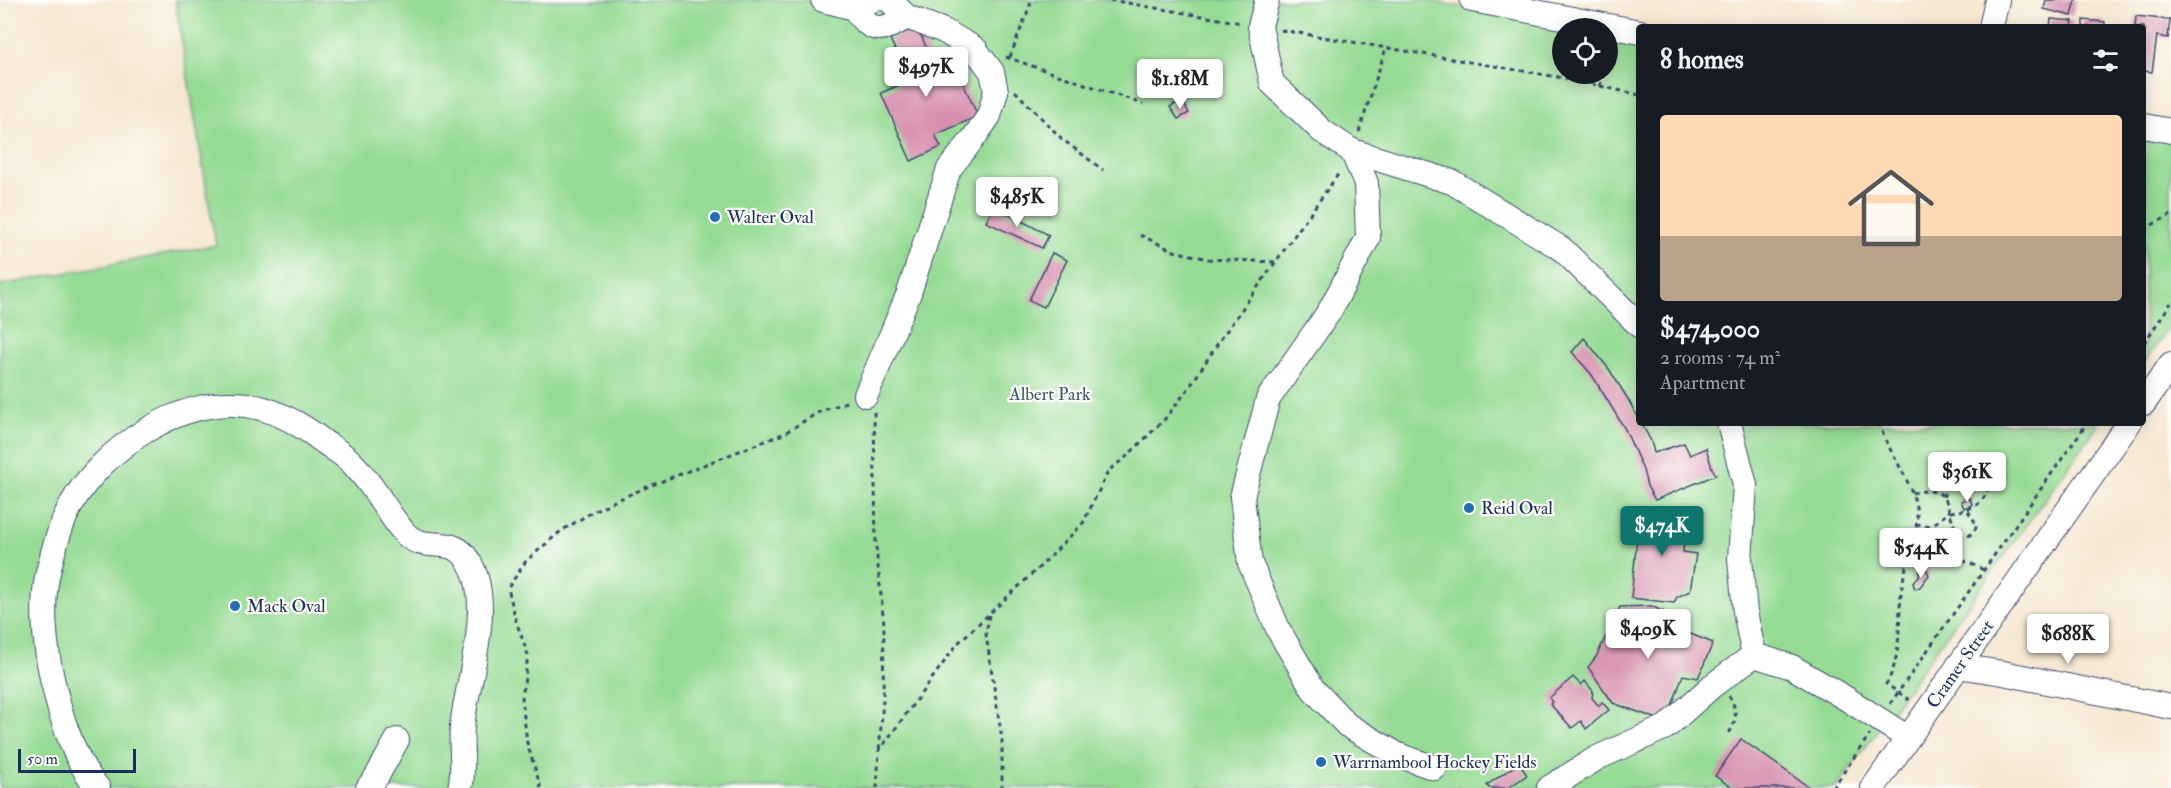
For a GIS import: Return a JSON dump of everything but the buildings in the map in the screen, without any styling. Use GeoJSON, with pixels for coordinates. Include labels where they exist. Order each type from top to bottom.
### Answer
{"type":"FeatureCollection","features":[{"type":"Feature","properties":{"kind":"street"},"geometry":{"type":"LineString","coordinates":[[823,0],[863,4],[861,19],[870,27],[881,29],[907,17]]}},
{"type":"Feature","properties":{"kind":"street"},"geometry":{"type":"LineString","coordinates":[[866,395],[909,293],[949,169],[989,116],[999,83],[975,49],[944,31],[907,17],[889,0]]}},
{"type":"Feature","properties":{"kind":"street"},"geometry":{"type":"LineString","coordinates":[[1267,0],[1260,26],[1272,83],[1322,131],[1352,151],[1452,182],[1482,200],[1562,249],[1636,322]]}},
{"type":"Feature","properties":{"kind":"street"},"geometry":{"type":"LineString","coordinates":[[1472,0],[1636,31]]}},
{"type":"Feature","properties":{"kind":"street"},"geometry":{"type":"LineString","coordinates":[[1992,24],[1996,0]]}},
{"type":"Feature","properties":{"kind":"street"},"geometry":{"type":"LineString","coordinates":[[2146,126],[2171,131]]}},
{"type":"Feature","properties":{"kind":"street"},"geometry":{"type":"LineString","coordinates":[[1352,151],[1366,183],[1368,238],[1329,312],[1268,399],[1242,497],[1250,563],[1279,631],[1313,689],[1347,725],[1398,755],[1435,768]]}},
{"type":"Feature","properties":{"kind":"street"},"geometry":{"type":"LineString","coordinates":[[2146,400],[2171,364]]}},
{"type":"Feature","properties":{"kind":"street"},"geometry":{"type":"LineString","coordinates":[[98,788],[90,779],[62,716],[46,650],[45,600],[48,570],[59,534],[72,504],[90,478],[120,449],[148,430],[179,414],[217,404],[247,405],[278,414],[309,431],[352,463],[404,533],[416,543],[451,546],[464,554],[474,571],[481,620],[462,725],[460,788]]}},
{"type":"Feature","properties":{"kind":"street"},"geometry":{"type":"LineString","coordinates":[[1730,426],[1745,486],[1740,560],[1745,612],[1754,655]]}},
{"type":"Feature","properties":{"kind":"street","name":"Cramer Street"},"geometry":{"type":"LineString","coordinates":[[1873,788],[2127,426]]}},
{"type":"Feature","properties":{"kind":"street"},"geometry":{"type":"LineString","coordinates":[[1549,788],[1597,758],[1666,727],[1715,684],[1754,655]]}},
{"type":"Feature","properties":{"kind":"street"},"geometry":{"type":"LineString","coordinates":[[1754,655],[1792,667],[1908,738]]}},
{"type":"Feature","properties":{"kind":"street"},"geometry":{"type":"LineString","coordinates":[[1958,666],[2171,707]]}},
{"type":"Feature","properties":{"kind":"street"},"geometry":{"type":"LineString","coordinates":[[368,788],[397,740]]}},
{"type":"Feature","properties":{"kind":"path"},"geometry":{"type":"LineString","coordinates":[[1032,0],[999,83],[1025,102],[1062,140],[1103,170]]}},
{"type":"Feature","properties":{"kind":"path"},"geometry":{"type":"LineString","coordinates":[[1110,0],[1564,78],[1636,94]]}},
{"type":"Feature","properties":{"kind":"path"},"geometry":{"type":"LineString","coordinates":[[879,751],[958,643],[1083,523],[1109,470],[1125,458],[1164,420],[1189,388],[1220,340],[1343,168],[1352,151],[1386,48]]}},
{"type":"Feature","properties":{"kind":"path"},"geometry":{"type":"LineString","coordinates":[[975,49],[1010,58],[1143,104]]}},
{"type":"Feature","properties":{"kind":"path"},"geometry":{"type":"LineString","coordinates":[[2146,228],[2171,215]]}},
{"type":"Feature","properties":{"kind":"path"},"geometry":{"type":"LineString","coordinates":[[1140,235],[1174,251],[1208,259],[1276,262]]}},
{"type":"Feature","properties":{"kind":"path"},"geometry":{"type":"LineString","coordinates":[[2146,340],[2171,303]]}},
{"type":"Feature","properties":{"kind":"path"},"geometry":{"type":"LineString","coordinates":[[541,788],[527,743],[522,699],[528,655],[508,588],[526,561],[561,531],[599,508],[646,487],[783,434],[819,412],[866,395],[874,411],[876,547],[884,625],[883,700],[877,788]]}},
{"type":"Feature","properties":{"kind":"path"},"geometry":{"type":"LineString","coordinates":[[1880,426],[1912,492],[1917,511],[1901,591],[1896,657],[1892,676],[1886,684],[1927,711]]}},
{"type":"Feature","properties":{"kind":"path"},"geometry":{"type":"LineString","coordinates":[[1833,788],[2085,426]]}},
{"type":"Feature","properties":{"kind":"path"},"geometry":{"type":"LineString","coordinates":[[1916,524],[1931,526],[1943,519],[1949,512],[1968,511],[1980,502],[1989,490],[1990,478],[1985,470],[1972,464],[1957,467],[1947,476],[1944,497]]}},
{"type":"Feature","properties":{"kind":"path"},"geometry":{"type":"LineString","coordinates":[[1912,492],[1928,490],[1941,493],[1948,503],[1954,523],[1953,534]]}},
{"type":"Feature","properties":{"kind":"path"},"geometry":{"type":"LineString","coordinates":[[1953,534],[1968,537],[1974,532],[1977,525],[1968,511]]}},
{"type":"Feature","properties":{"kind":"path"},"geometry":{"type":"LineString","coordinates":[[1931,526],[1937,558]]}},
{"type":"Feature","properties":{"kind":"path"},"geometry":{"type":"LineString","coordinates":[[1933,537],[1949,537],[1953,534]]}},
{"type":"Feature","properties":{"kind":"path"},"geometry":{"type":"LineString","coordinates":[[1909,554],[1968,562],[1984,570]]}},
{"type":"Feature","properties":{"kind":"path"},"geometry":{"type":"LineString","coordinates":[[989,614],[986,635],[1002,739],[1002,788]]}},
{"type":"Feature","properties":{"kind":"path"},"geometry":{"type":"LineString","coordinates":[[1715,684],[1730,696],[1734,704],[1736,718],[1729,733]]}},
{"type":"Feature","properties":{"kind":"green space","name":"Albert Park"},"geometry":{"type":"Polygon","coordinates":[[[175,0],[1425,0],[1552,24],[1552,84],[1618,84],[1618,37],[1636,40],[1636,426],[2098,426],[1836,788],[0,788],[0,285],[216,245],[175,0]]]}},
{"type":"Feature","properties":{"kind":"green space"},"geometry":{"type":"Polygon","coordinates":[[[2146,135],[2171,140],[2171,325],[2146,360],[2146,135]]]}},
{"type":"Feature","properties":{"kind":"place","name":"Walter Oval"},"geometry":{"type":"Point","coordinates":[715,217]}},
{"type":"Feature","properties":{"kind":"place","name":"Reid Oval"},"geometry":{"type":"Point","coordinates":[1469,508]}},
{"type":"Feature","properties":{"kind":"place","name":"Mack Oval"},"geometry":{"type":"Point","coordinates":[235,606]}},
{"type":"Feature","properties":{"kind":"place","name":"Warrnambool Hockey Fields"},"geometry":{"type":"Point","coordinates":[1321,762]}}]}
